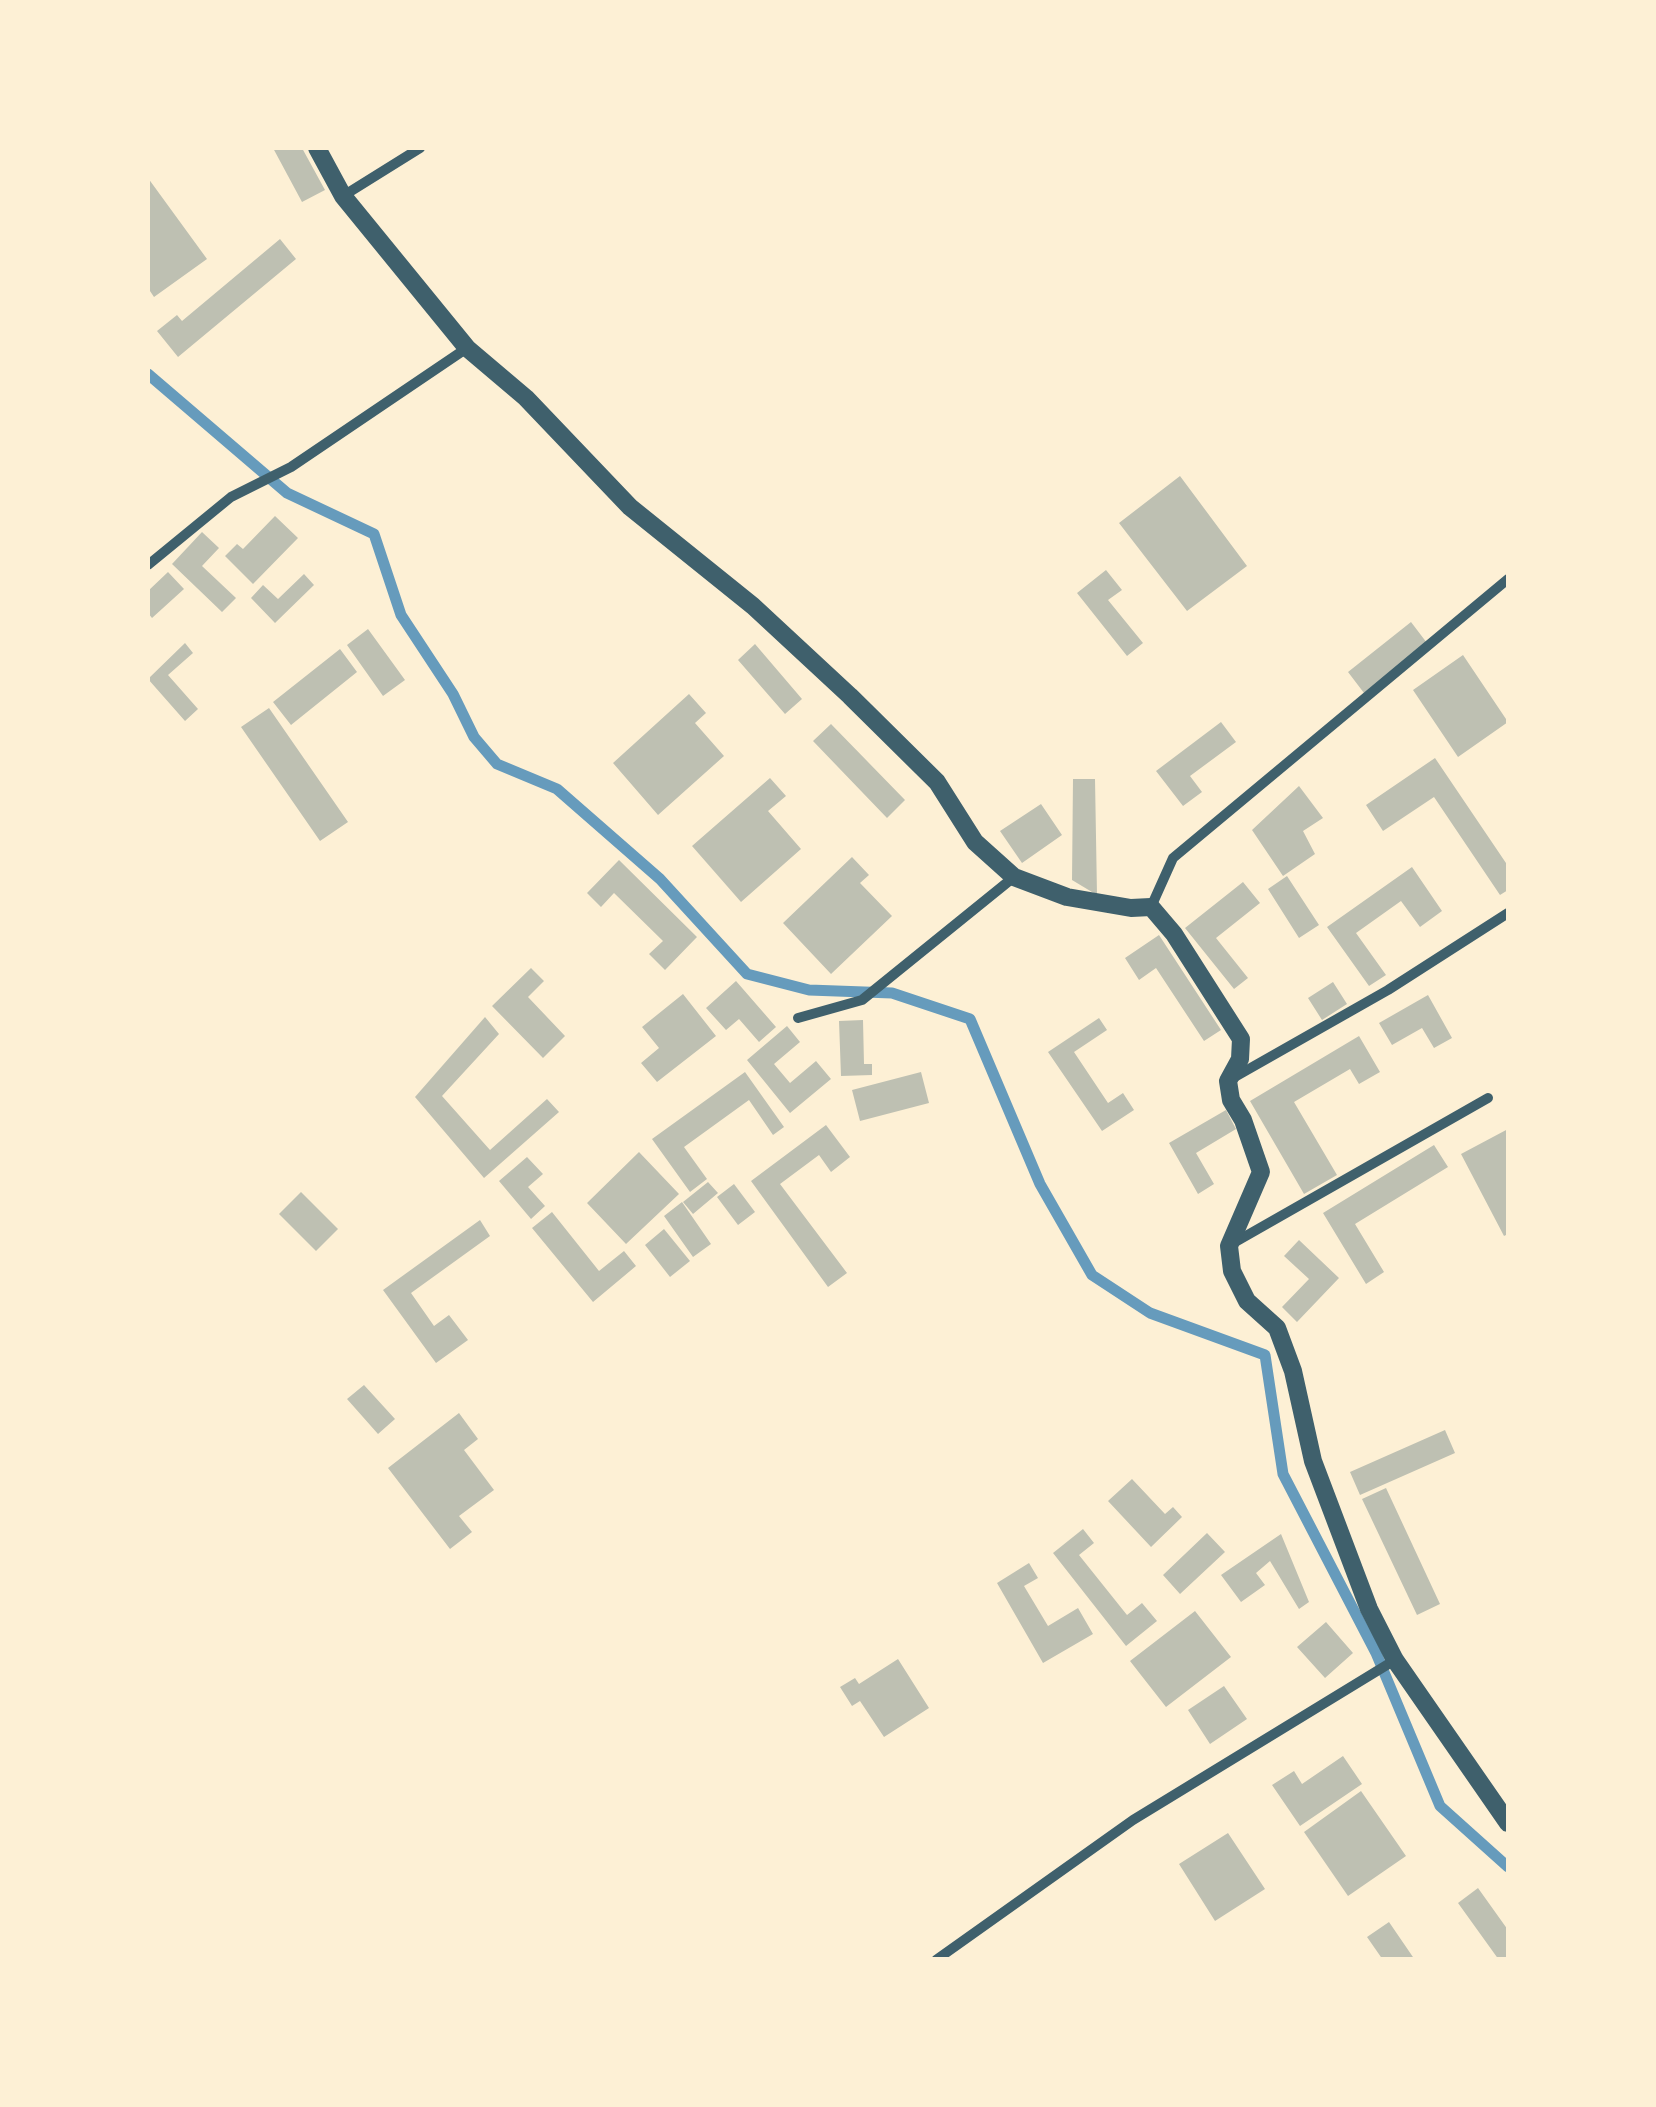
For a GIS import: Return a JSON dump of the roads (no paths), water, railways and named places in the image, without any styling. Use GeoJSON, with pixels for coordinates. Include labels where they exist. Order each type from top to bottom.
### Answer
{"type":"FeatureCollection","features":[{"type":"Feature","properties":{"kind":"street"},"geometry":{"type":"LineString","coordinates":[[317,148],[344,196],[467,348],[526,398],[630,506],[753,606],[850,696],[938,782],[975,842],[1014,877],[1081,900],[1151,907]]}},
{"type":"Feature","properties":{"kind":"street"},"geometry":{"type":"LineString","coordinates":[[344,196],[420,148]]}},
{"type":"Feature","properties":{"kind":"street"},"geometry":{"type":"LineString","coordinates":[[148,566],[230,496],[290,467],[467,348]]}},
{"type":"Feature","properties":{"kind":"street"},"geometry":{"type":"LineString","coordinates":[[1151,907],[1173,858],[1508,579]]}},
{"type":"Feature","properties":{"kind":"street"},"geometry":{"type":"LineString","coordinates":[[798,1018],[862,1000],[1014,877]]}},
{"type":"Feature","properties":{"kind":"street"},"geometry":{"type":"LineString","coordinates":[[1151,907],[1174,934],[1241,1039],[1240,1059],[1228,1081],[1230,1100],[1243,1120],[1262,1172],[1229,1246],[1232,1271],[1247,1300],[1276,1328],[1293,1370],[1313,1462],[1369,1609],[1395,1660],[1508,1823]]}},
{"type":"Feature","properties":{"kind":"street"},"geometry":{"type":"LineString","coordinates":[[1228,1081],[1388,990],[1508,913]]}},
{"type":"Feature","properties":{"kind":"street"},"geometry":{"type":"LineString","coordinates":[[1229,1246],[1488,1098]]}},
{"type":"Feature","properties":{"kind":"street"},"geometry":{"type":"LineString","coordinates":[[936,1960],[1134,1820],[1395,1660]]}},
{"type":"Feature","properties":{"kind":"waterway"},"geometry":{"type":"LineString","coordinates":[[148,374],[287,493],[374,534],[401,615],[453,694],[474,737],[497,764],[557,789],[660,879],[747,974],[809,990],[892,993],[970,1019],[1040,1184],[1092,1275],[1150,1313],[1265,1355],[1283,1474],[1376,1653],[1440,1806],[1508,1867]]}}]}
